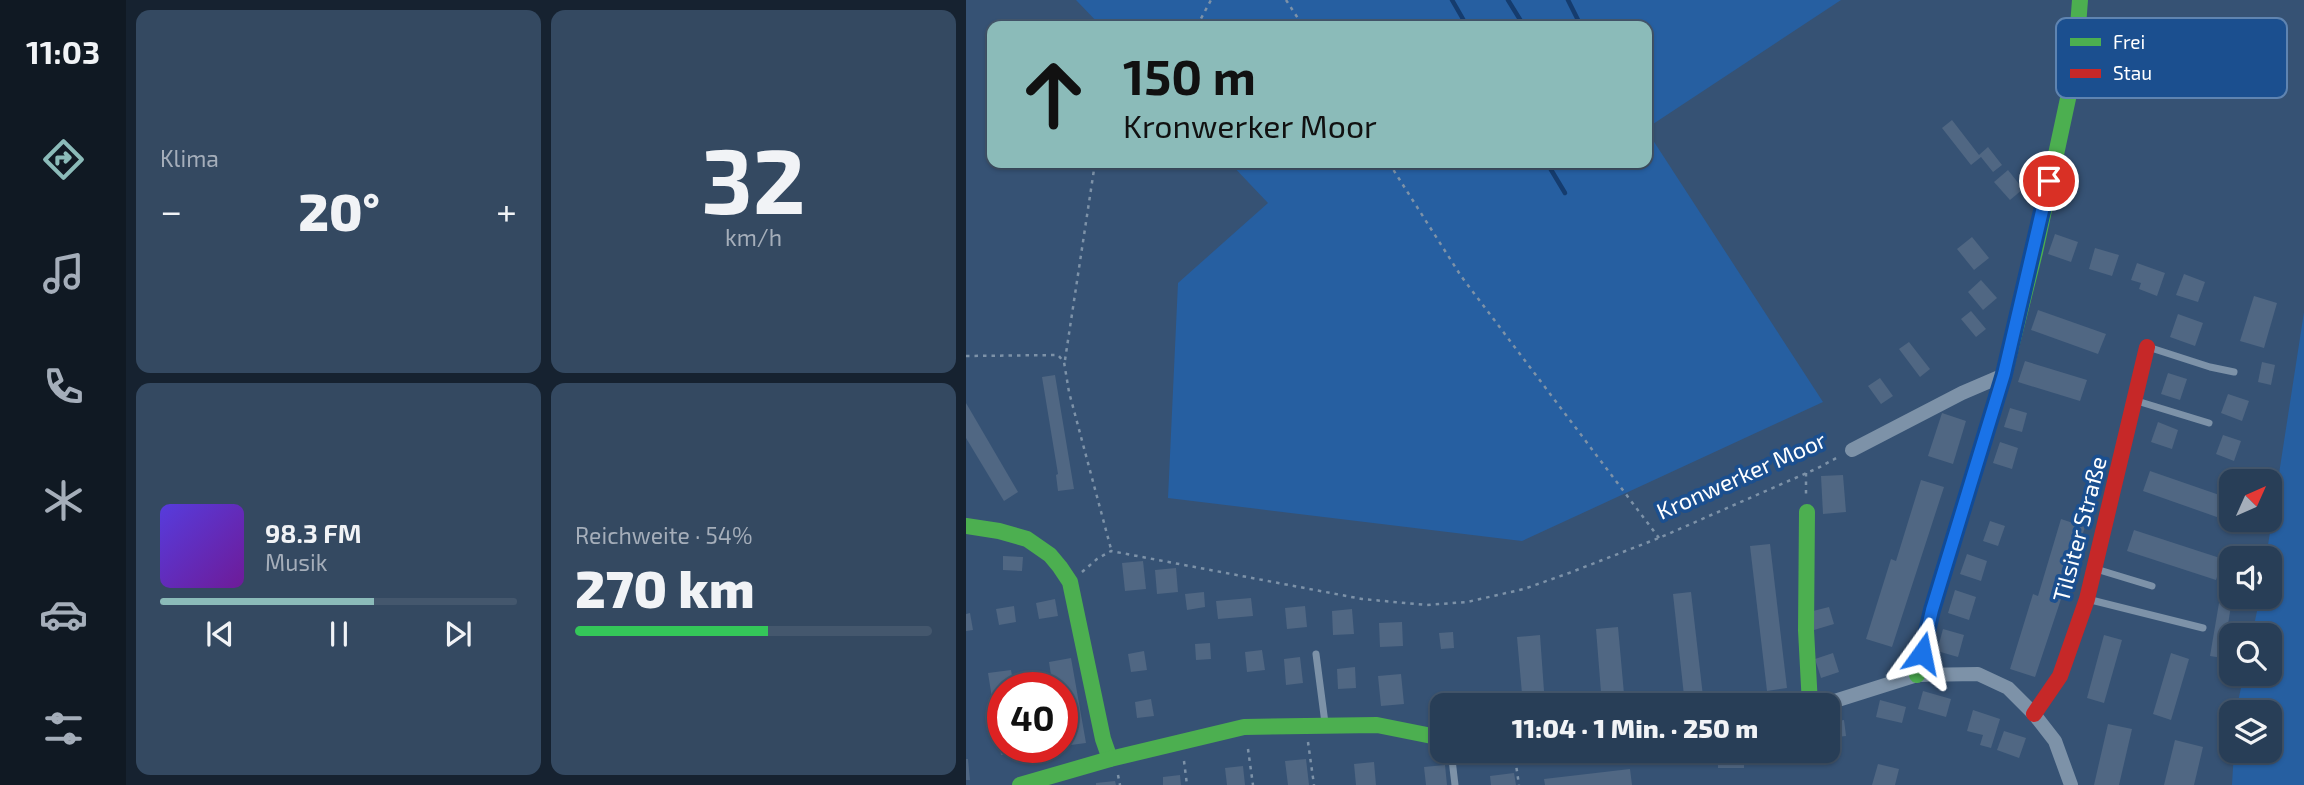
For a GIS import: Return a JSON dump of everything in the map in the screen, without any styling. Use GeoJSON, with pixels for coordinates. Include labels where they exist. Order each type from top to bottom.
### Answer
{"type":"FeatureCollection","features":[{"type":"Feature","properties":{"kind":"street"},"geometry":{"type":"LineString","coordinates":[[2079,18],[2080,0]]}},
{"type":"Feature","properties":{"kind":"street"},"geometry":{"type":"LineString","coordinates":[[1917,675],[1932,610],[2004,374],[2035,252],[2068,98]]}},
{"type":"Feature","properties":{"kind":"street","name":"Tilsiter Straße"},"geometry":{"type":"LineString","coordinates":[[2034,714],[2060,676],[2087,599],[2147,347]]}},
{"type":"Feature","properties":{"kind":"street","name":"Kronwerker Moor"},"geometry":{"type":"LineString","coordinates":[[1852,450],[2004,374]]}},
{"type":"Feature","properties":{"kind":"street"},"geometry":{"type":"LineString","coordinates":[[1807,512],[1806,630],[1809,693]]}},
{"type":"Feature","properties":{"kind":"street"},"geometry":{"type":"LineString","coordinates":[[966,526],[1007,531],[1039,544],[1060,565],[1070,582],[1103,739],[1110,759]]}},
{"type":"Feature","properties":{"kind":"street"},"geometry":{"type":"LineString","coordinates":[[1840,699],[1917,675],[1978,674],[2008,688],[2034,714],[2055,741],[2071,785]]}},
{"type":"Feature","properties":{"kind":"street"},"geometry":{"type":"LineString","coordinates":[[1020,785],[1110,759],[1244,727],[1377,725],[1430,736]]}},
{"type":"Feature","properties":{"kind":"lane"},"geometry":{"type":"LineString","coordinates":[[2147,347],[2234,372]]}},
{"type":"Feature","properties":{"kind":"lane"},"geometry":{"type":"LineString","coordinates":[[2136,401],[2209,423]]}},
{"type":"Feature","properties":{"kind":"lane"},"geometry":{"type":"LineString","coordinates":[[2094,568],[2152,586]]}},
{"type":"Feature","properties":{"kind":"lane"},"geometry":{"type":"LineString","coordinates":[[2087,599],[2203,628]]}},
{"type":"Feature","properties":{"kind":"lane"},"geometry":{"type":"LineString","coordinates":[[1316,654],[1326,725]]}},
{"type":"Feature","properties":{"kind":"lane"},"geometry":{"type":"LineString","coordinates":[[1452,763],[1455,785]]}},
{"type":"Feature","properties":{"kind":"path"},"geometry":{"type":"LineString","coordinates":[[1200,21],[1211,0]]}},
{"type":"Feature","properties":{"kind":"path"},"geometry":{"type":"LineString","coordinates":[[1286,0],[1300,21]]}},
{"type":"Feature","properties":{"kind":"path"},"geometry":{"type":"LineString","coordinates":[[1070,582],[1111,551],[1069,392],[1065,362],[1094,168]]}},
{"type":"Feature","properties":{"kind":"path"},"geometry":{"type":"LineString","coordinates":[[1392,168],[1461,276],[1659,538]]}},
{"type":"Feature","properties":{"kind":"path"},"geometry":{"type":"LineString","coordinates":[[966,356],[1058,355],[1065,362]]}},
{"type":"Feature","properties":{"kind":"path","name":"Kronwerker Moor"},"geometry":{"type":"LineString","coordinates":[[1111,551],[1362,599],[1427,605],[1467,602],[1524,589],[1659,538],[1852,450]]}},
{"type":"Feature","properties":{"kind":"path"},"geometry":{"type":"LineString","coordinates":[[1806,473],[1807,512]]}},
{"type":"Feature","properties":{"kind":"path"},"geometry":{"type":"LineString","coordinates":[[1307,725],[1314,785]]}},
{"type":"Feature","properties":{"kind":"path"},"geometry":{"type":"LineString","coordinates":[[1248,749],[1253,785]]}},
{"type":"Feature","properties":{"kind":"path"},"geometry":{"type":"LineString","coordinates":[[1184,761],[1187,785]]}},
{"type":"Feature","properties":{"kind":"path"},"geometry":{"type":"LineString","coordinates":[[1516,763],[1519,785]]}},
{"type":"Feature","properties":{"kind":"shaded area"},"geometry":{"type":"Polygon","coordinates":[[[1076,0],[1841,0],[1652,125],[1652,21],[1096,21],[1076,0]]]}},
{"type":"Feature","properties":{"kind":"shaded area"},"geometry":{"type":"Polygon","coordinates":[[[1652,139],[1823,402],[1522,541],[1168,498],[1178,283],[1268,203],[1235,168],[1652,168],[1652,139]]]}},
{"type":"Feature","properties":{"kind":"shaded area"},"geometry":{"type":"Polygon","coordinates":[[[2304,312],[2304,785],[2232,785],[2233,763],[2282,763],[2282,700],[2238,700],[2241,686],[2282,686],[2282,623],[2255,623],[2257,609],[2282,609],[2282,546],[2268,546],[2270,532],[2282,532],[2282,469],[2280,469],[2304,312]]]}},
{"type":"Feature","properties":{"kind":"building"},"geometry":{"type":"Polygon","coordinates":[[[1952,120],[1979,155],[1988,147],[2002,165],[1993,172],[1981,157],[1971,165],[1942,128],[1952,120]]]}},
{"type":"Feature","properties":{"kind":"building"},"geometry":{"type":"Polygon","coordinates":[[[2008,170],[2023,189],[2010,200],[1994,182],[2008,170]]]}},
{"type":"Feature","properties":{"kind":"building"},"geometry":{"type":"Polygon","coordinates":[[[2055,234],[2078,242],[2071,262],[2048,254],[2055,234]]]}},
{"type":"Feature","properties":{"kind":"building"},"geometry":{"type":"Polygon","coordinates":[[[1972,237],[1989,258],[1974,270],[1957,249],[1972,237]]]}},
{"type":"Feature","properties":{"kind":"building"},"geometry":{"type":"Polygon","coordinates":[[[2095,248],[2119,255],[2112,276],[2089,269],[2095,248]]]}},
{"type":"Feature","properties":{"kind":"building"},"geometry":{"type":"Polygon","coordinates":[[[2137,263],[2165,273],[2157,296],[2139,289],[2141,283],[2131,280],[2137,263]]]}},
{"type":"Feature","properties":{"kind":"building"},"geometry":{"type":"Polygon","coordinates":[[[2184,274],[2205,282],[2198,302],[2176,295],[2184,274]]]}},
{"type":"Feature","properties":{"kind":"building"},"geometry":{"type":"Polygon","coordinates":[[[1981,280],[1997,298],[1983,310],[1968,292],[1981,280]]]}},
{"type":"Feature","properties":{"kind":"building"},"geometry":{"type":"Polygon","coordinates":[[[2254,296],[2277,303],[2264,348],[2240,341],[2254,296]]]}},
{"type":"Feature","properties":{"kind":"building"},"geometry":{"type":"Polygon","coordinates":[[[2038,310],[2106,334],[2098,354],[2031,330],[2038,310]]]}},
{"type":"Feature","properties":{"kind":"building"},"geometry":{"type":"Polygon","coordinates":[[[1971,311],[1986,329],[1976,337],[1961,319],[1971,311]]]}},
{"type":"Feature","properties":{"kind":"building"},"geometry":{"type":"Polygon","coordinates":[[[2178,314],[2203,323],[2195,346],[2170,337],[2178,314]]]}},
{"type":"Feature","properties":{"kind":"building"},"geometry":{"type":"Polygon","coordinates":[[[1909,342],[1930,369],[1920,377],[1899,349],[1909,342]]]}},
{"type":"Feature","properties":{"kind":"building"},"geometry":{"type":"Polygon","coordinates":[[[2025,361],[2087,380],[2080,401],[2018,382],[2025,361]]]}},
{"type":"Feature","properties":{"kind":"building"},"geometry":{"type":"Polygon","coordinates":[[[2262,362],[2275,365],[2271,385],[2258,382],[2262,362]]]}},
{"type":"Feature","properties":{"kind":"building"},"geometry":{"type":"Polygon","coordinates":[[[2168,373],[2187,379],[2180,400],[2161,394],[2168,373]]]}},
{"type":"Feature","properties":{"kind":"building"},"geometry":{"type":"Polygon","coordinates":[[[1055,375],[1074,489],[1058,491],[1058,474],[1042,377],[1055,375]]]}},
{"type":"Feature","properties":{"kind":"building"},"geometry":{"type":"Polygon","coordinates":[[[1880,378],[1893,396],[1881,404],[1868,386],[1880,378]]]}},
{"type":"Feature","properties":{"kind":"building"},"geometry":{"type":"Polygon","coordinates":[[[2228,394],[2249,401],[2242,421],[2221,413],[2228,394]]]}},
{"type":"Feature","properties":{"kind":"building"},"geometry":{"type":"Polygon","coordinates":[[[966,403],[1018,492],[1004,501],[966,438],[966,403]]]}},
{"type":"Feature","properties":{"kind":"building"},"geometry":{"type":"Polygon","coordinates":[[[2010,408],[2027,413],[2022,432],[2004,427],[2010,408]]]}},
{"type":"Feature","properties":{"kind":"building"},"geometry":{"type":"Polygon","coordinates":[[[1942,413],[1966,421],[1953,464],[1928,456],[1942,413]]]}},
{"type":"Feature","properties":{"kind":"building"},"geometry":{"type":"Polygon","coordinates":[[[2158,422],[2178,430],[2172,449],[2151,442],[2158,422]]]}},
{"type":"Feature","properties":{"kind":"building"},"geometry":{"type":"Polygon","coordinates":[[[2223,435],[2241,441],[2234,461],[2216,454],[2223,435]]]}},
{"type":"Feature","properties":{"kind":"building"},"geometry":{"type":"Polygon","coordinates":[[[2000,442],[2018,448],[2012,469],[1993,463],[2000,442]]]}},
{"type":"Feature","properties":{"kind":"building"},"geometry":{"type":"Polygon","coordinates":[[[2150,471],[2219,495],[2219,518],[2143,491],[2150,471]]]}},
{"type":"Feature","properties":{"kind":"building"},"geometry":{"type":"Polygon","coordinates":[[[1843,475],[1846,512],[1823,514],[1821,476],[1843,475]]]}},
{"type":"Feature","properties":{"kind":"building"},"geometry":{"type":"Polygon","coordinates":[[[1921,480],[1944,487],[1892,647],[1866,639],[1891,559],[1896,561],[1921,480]]]}},
{"type":"Feature","properties":{"kind":"building"},"geometry":{"type":"Polygon","coordinates":[[[2061,519],[2085,527],[2035,677],[2010,669],[2033,594],[2038,596],[2061,519]]]}},
{"type":"Feature","properties":{"kind":"building"},"geometry":{"type":"Polygon","coordinates":[[[1990,521],[2005,526],[1998,546],[1983,541],[1990,521]]]}},
{"type":"Feature","properties":{"kind":"building"},"geometry":{"type":"Polygon","coordinates":[[[2134,530],[2219,558],[2219,571],[2216,580],[2127,551],[2134,530]]]}},
{"type":"Feature","properties":{"kind":"building"},"geometry":{"type":"Polygon","coordinates":[[[1770,544],[1787,688],[1767,691],[1750,546],[1770,544]]]}},
{"type":"Feature","properties":{"kind":"building"},"geometry":{"type":"Polygon","coordinates":[[[1967,554],[1987,561],[1981,581],[1960,574],[1967,554]]]}},
{"type":"Feature","properties":{"kind":"building"},"geometry":{"type":"Polygon","coordinates":[[[1003,556],[1023,557],[1022,571],[1003,570],[1003,556]]]}},
{"type":"Feature","properties":{"kind":"building"},"geometry":{"type":"Polygon","coordinates":[[[1143,561],[1146,589],[1125,591],[1122,563],[1143,561]]]}},
{"type":"Feature","properties":{"kind":"building"},"geometry":{"type":"Polygon","coordinates":[[[1176,568],[1178,592],[1157,594],[1155,570],[1176,568]]]}},
{"type":"Feature","properties":{"kind":"building"},"geometry":{"type":"Polygon","coordinates":[[[1955,590],[1976,597],[1969,620],[1948,613],[1955,590]]]}},
{"type":"Feature","properties":{"kind":"building"},"geometry":{"type":"Polygon","coordinates":[[[1204,592],[1205,607],[1187,610],[1185,594],[1204,592]]]}},
{"type":"Feature","properties":{"kind":"building"},"geometry":{"type":"Polygon","coordinates":[[[1691,592],[1703,693],[1684,693],[1673,594],[1691,592]]]}},
{"type":"Feature","properties":{"kind":"building"},"geometry":{"type":"Polygon","coordinates":[[[1251,598],[1253,616],[1218,619],[1216,601],[1251,598]]]}},
{"type":"Feature","properties":{"kind":"building"},"geometry":{"type":"Polygon","coordinates":[[[1055,599],[1058,616],[1039,619],[1036,603],[1055,599]]]}},
{"type":"Feature","properties":{"kind":"building"},"geometry":{"type":"Polygon","coordinates":[[[2219,603],[2219,609],[2230,609],[2228,623],[2219,623],[2219,657],[2210,656],[2219,603]]]}},
{"type":"Feature","properties":{"kind":"building"},"geometry":{"type":"Polygon","coordinates":[[[1014,606],[1016,622],[999,625],[996,609],[1014,606]]]}},
{"type":"Feature","properties":{"kind":"building"},"geometry":{"type":"Polygon","coordinates":[[[1305,606],[1307,627],[1287,629],[1285,608],[1305,606]]]}},
{"type":"Feature","properties":{"kind":"building"},"geometry":{"type":"Polygon","coordinates":[[[1829,607],[1834,624],[1814,630],[1809,612],[1829,607]]]}},
{"type":"Feature","properties":{"kind":"building"},"geometry":{"type":"Polygon","coordinates":[[[1352,609],[1354,634],[1333,635],[1332,611],[1352,609]]]}},
{"type":"Feature","properties":{"kind":"building"},"geometry":{"type":"Polygon","coordinates":[[[970,613],[973,630],[966,631],[966,614],[970,613]]]}},
{"type":"Feature","properties":{"kind":"building"},"geometry":{"type":"Polygon","coordinates":[[[1402,622],[1403,646],[1380,647],[1379,623],[1402,622]]]}},
{"type":"Feature","properties":{"kind":"building"},"geometry":{"type":"Polygon","coordinates":[[[1618,627],[1624,693],[1601,693],[1596,629],[1618,627]]]}},
{"type":"Feature","properties":{"kind":"building"},"geometry":{"type":"Polygon","coordinates":[[[1943,629],[1964,635],[1958,657],[1937,651],[1943,629]]]}},
{"type":"Feature","properties":{"kind":"building"},"geometry":{"type":"Polygon","coordinates":[[[1453,632],[1454,648],[1441,649],[1439,633],[1453,632]]]}},
{"type":"Feature","properties":{"kind":"building"},"geometry":{"type":"Polygon","coordinates":[[[1540,635],[1544,693],[1522,693],[1517,637],[1540,635]]]}},
{"type":"Feature","properties":{"kind":"building"},"geometry":{"type":"Polygon","coordinates":[[[2104,635],[2122,640],[2104,703],[2087,698],[2104,635]]]}},
{"type":"Feature","properties":{"kind":"building"},"geometry":{"type":"Polygon","coordinates":[[[1210,643],[1211,659],[1196,660],[1195,644],[1210,643]]]}},
{"type":"Feature","properties":{"kind":"building"},"geometry":{"type":"Polygon","coordinates":[[[1262,650],[1265,670],[1247,672],[1245,652],[1262,650]]]}},
{"type":"Feature","properties":{"kind":"building"},"geometry":{"type":"Polygon","coordinates":[[[1144,651],[1147,670],[1131,672],[1128,654],[1144,651]]]}},
{"type":"Feature","properties":{"kind":"building"},"geometry":{"type":"Polygon","coordinates":[[[1833,653],[1839,672],[1821,678],[1815,659],[1833,653]]]}},
{"type":"Feature","properties":{"kind":"building"},"geometry":{"type":"Polygon","coordinates":[[[2171,653],[2189,659],[2171,720],[2153,714],[2171,653]]]}},
{"type":"Feature","properties":{"kind":"building"},"geometry":{"type":"Polygon","coordinates":[[[1300,657],[1303,683],[1286,685],[1284,659],[1300,657]]]}},
{"type":"Feature","properties":{"kind":"building"},"geometry":{"type":"Polygon","coordinates":[[[1071,658],[1073,672],[1051,672],[1049,662],[1071,658]]]}},
{"type":"Feature","properties":{"kind":"building"},"geometry":{"type":"Polygon","coordinates":[[[1355,667],[1356,688],[1338,689],[1337,669],[1355,667]]]}},
{"type":"Feature","properties":{"kind":"building"},"geometry":{"type":"Polygon","coordinates":[[[1401,674],[1404,704],[1381,706],[1378,676],[1401,674]]]}},
{"type":"Feature","properties":{"kind":"building"},"geometry":{"type":"Polygon","coordinates":[[[1923,691],[1951,699],[1946,717],[1918,709],[1923,691]]]}},
{"type":"Feature","properties":{"kind":"building"},"geometry":{"type":"Polygon","coordinates":[[[1078,698],[1086,743],[1078,744],[1078,698]]]}},
{"type":"Feature","properties":{"kind":"building"},"geometry":{"type":"Polygon","coordinates":[[[1151,699],[1154,716],[1137,718],[1135,702],[1151,699]]]}},
{"type":"Feature","properties":{"kind":"building"},"geometry":{"type":"Polygon","coordinates":[[[1880,700],[1906,707],[1902,723],[1876,717],[1880,700]]]}},
{"type":"Feature","properties":{"kind":"building"},"geometry":{"type":"Polygon","coordinates":[[[1973,710],[2000,719],[1991,748],[1980,745],[1983,735],[1967,731],[1973,710]]]}},
{"type":"Feature","properties":{"kind":"building"},"geometry":{"type":"Polygon","coordinates":[[[1840,720],[1844,720],[1846,736],[1840,737],[1840,720]]]}},
{"type":"Feature","properties":{"kind":"building"},"geometry":{"type":"Polygon","coordinates":[[[2108,724],[2132,729],[2119,785],[2094,785],[2108,724]]]}},
{"type":"Feature","properties":{"kind":"building"},"geometry":{"type":"Polygon","coordinates":[[[2004,731],[2026,738],[2019,758],[1997,750],[2004,731]]]}},
{"type":"Feature","properties":{"kind":"building"},"geometry":{"type":"Polygon","coordinates":[[[2175,740],[2203,747],[2194,785],[2164,785],[2175,740]]]}},
{"type":"Feature","properties":{"kind":"building"},"geometry":{"type":"Polygon","coordinates":[[[968,759],[970,780],[966,780],[968,759]]]}},
{"type":"Feature","properties":{"kind":"building"},"geometry":{"type":"Polygon","coordinates":[[[1306,759],[1309,785],[1288,785],[1285,761],[1306,759]]]}},
{"type":"Feature","properties":{"kind":"building"},"geometry":{"type":"Polygon","coordinates":[[[1374,762],[1376,785],[1356,785],[1354,764],[1374,762]]]}},
{"type":"Feature","properties":{"kind":"building"},"geometry":{"type":"Polygon","coordinates":[[[1718,763],[1744,763],[1744,768],[1718,768],[1718,763]]]}},
{"type":"Feature","properties":{"kind":"building"},"geometry":{"type":"Polygon","coordinates":[[[1878,764],[1899,769],[1895,785],[1872,785],[1878,764]]]}},
{"type":"Feature","properties":{"kind":"building"},"geometry":{"type":"Polygon","coordinates":[[[1445,765],[1447,785],[1426,785],[1424,767],[1445,765]]]}},
{"type":"Feature","properties":{"kind":"building"},"geometry":{"type":"Polygon","coordinates":[[[1243,766],[1245,785],[1227,785],[1225,768],[1243,766]]]}},
{"type":"Feature","properties":{"kind":"building"},"geometry":{"type":"Polygon","coordinates":[[[1630,769],[1632,785],[1545,785],[1544,779],[1630,769]]]}},
{"type":"Feature","properties":{"kind":"building"},"geometry":{"type":"Polygon","coordinates":[[[1514,773],[1516,785],[1491,785],[1490,776],[1514,773]]]}},
{"type":"Feature","properties":{"kind":"building"},"geometry":{"type":"Polygon","coordinates":[[[1180,775],[1181,785],[1163,785],[1163,777],[1180,775]]]}},
{"type":"Feature","properties":{"kind":"building"},"geometry":{"type":"Polygon","coordinates":[[[1115,781],[1116,785],[1096,785],[1096,783],[1115,781]]]}},
{"type":"Feature","properties":{"kind":"waterway"},"geometry":{"type":"LineString","coordinates":[[1452,0],[1464,21]]}},
{"type":"Feature","properties":{"kind":"waterway"},"geometry":{"type":"LineString","coordinates":[[1508,0],[1521,21]]}},
{"type":"Feature","properties":{"kind":"waterway"},"geometry":{"type":"LineString","coordinates":[[1568,0],[1578,21]]}},
{"type":"Feature","properties":{"kind":"waterway"},"geometry":{"type":"LineString","coordinates":[[1550,168],[1565,193]]}},
{"type":"Feature","properties":{"kind":"traffic: fast"},"geometry":{"type":"LineString","coordinates":[[2079,18],[2080,0]]}},
{"type":"Feature","properties":{"kind":"traffic: fast"},"geometry":{"type":"LineString","coordinates":[[1917,675],[1932,610],[2004,375],[2035,252],[2068,98]]}},
{"type":"Feature","properties":{"kind":"traffic: fast"},"geometry":{"type":"LineString","coordinates":[[1807,512],[1806,630],[1809,693]]}},
{"type":"Feature","properties":{"kind":"traffic: fast"},"geometry":{"type":"LineString","coordinates":[[966,526],[1027,539],[1050,555],[1070,582],[1103,739],[1110,759]]}},
{"type":"Feature","properties":{"kind":"traffic: fast"},"geometry":{"type":"LineString","coordinates":[[1020,785],[1110,759],[1244,727],[1377,725],[1430,736]]}},
{"type":"Feature","properties":{"kind":"traffic: jam"},"geometry":{"type":"LineString","coordinates":[[2034,714],[2060,676],[2087,599],[2147,347]]}},
{"type":"Feature","properties":{"kind":"route"},"geometry":{"type":"LineString","coordinates":[[1922,653],[1932,610],[2004,374],[2035,252],[2049,181]]}}]}
